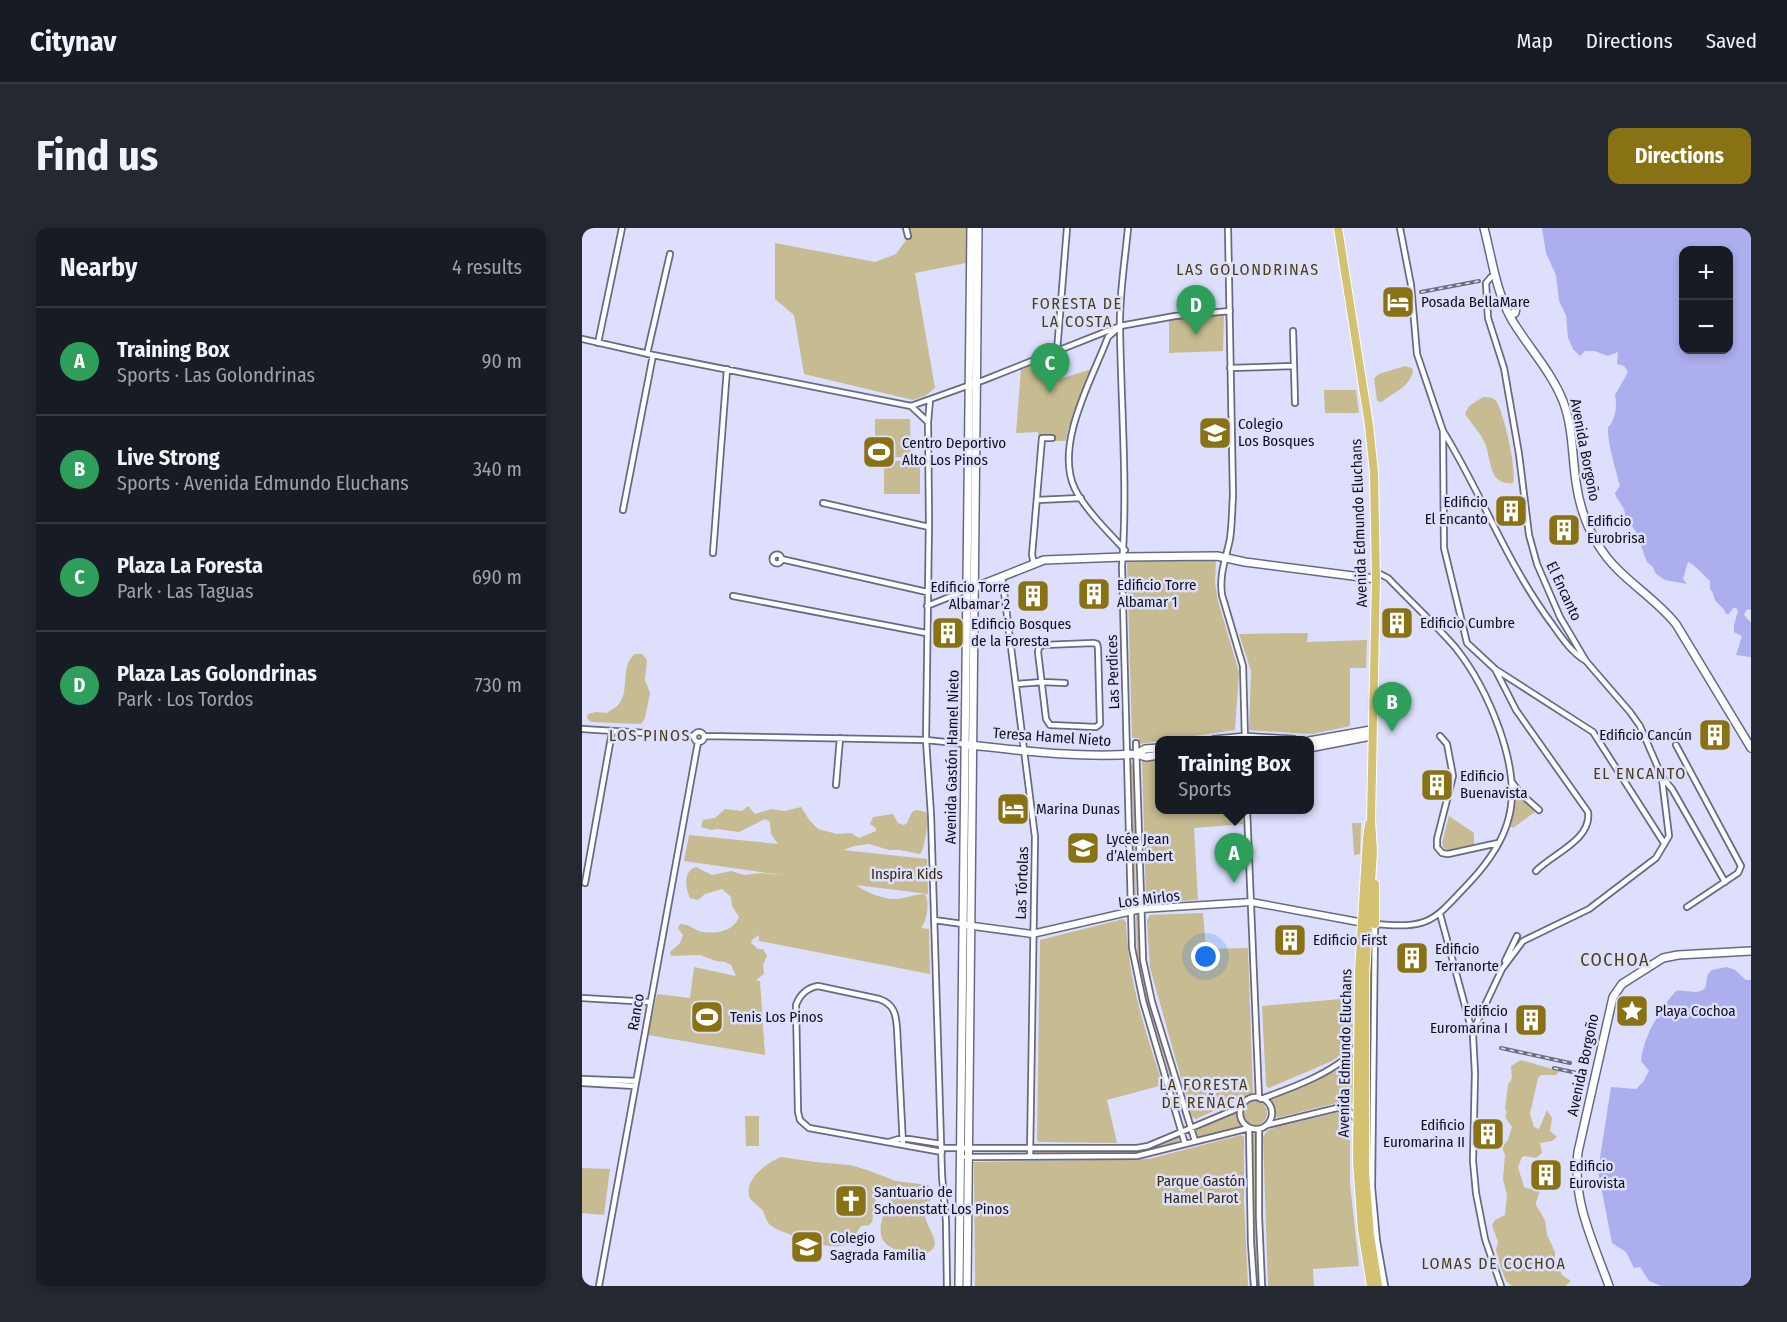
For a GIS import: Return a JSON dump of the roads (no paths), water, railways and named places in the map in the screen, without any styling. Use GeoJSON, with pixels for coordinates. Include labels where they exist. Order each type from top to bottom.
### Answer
{"type":"FeatureCollection","features":[{"type":"Feature","properties":{"kind":"main road","name":"Avenida Gastón Hamel Nieto"},"geometry":{"type":"LineString","coordinates":[[971,228],[969,386],[971,589]]}},
{"type":"Feature","properties":{"kind":"main road","name":"Avenida Gastón Hamel Nieto"},"geometry":{"type":"LineString","coordinates":[[967,1286],[964,1148],[978,228]]}},
{"type":"Feature","properties":{"kind":"main road","name":"Avenida Edmundo Eluchans"},"geometry":{"type":"LineString","coordinates":[[1338,228],[1371,437],[1374,482],[1376,575],[1371,820],[1375,877],[1368,923],[1359,1043],[1365,1083],[1358,1122],[1357,1182],[1371,1286]]}},
{"type":"Feature","properties":{"kind":"main road","name":"Avenida Borgoño"},"geometry":{"type":"LineString","coordinates":[[1484,228],[1503,301],[1552,379],[1563,401],[1569,419],[1578,491],[1594,538],[1611,563],[1662,608],[1676,624],[1751,748]]}},
{"type":"Feature","properties":{"kind":"main road"},"geometry":{"type":"LineString","coordinates":[[971,589],[1034,563],[1124,554],[1225,557],[1245,562],[1376,575]]}},
{"type":"Feature","properties":{"kind":"main road"},"geometry":{"type":"LineString","coordinates":[[1314,740],[1371,733]]}},
{"type":"Feature","properties":{"kind":"main road"},"geometry":{"type":"LineString","coordinates":[[1314,747],[1371,733]]}},
{"type":"Feature","properties":{"kind":"main road","name":"Teresa Hamel Nieto"},"geometry":{"type":"LineString","coordinates":[[969,745],[1026,751],[1155,755]]}},
{"type":"Feature","properties":{"kind":"main road","name":"Teresa Hamel Nieto"},"geometry":{"type":"LineString","coordinates":[[1137,754],[1155,749]]}},
{"type":"Feature","properties":{"kind":"main road","name":"Avenida Edmundo Eluchans"},"geometry":{"type":"LineString","coordinates":[[1371,820],[1367,837],[1365,1172],[1367,1214],[1378,1286]]}},
{"type":"Feature","properties":{"kind":"main road","name":"Avenida Borgoño"},"geometry":{"type":"LineString","coordinates":[[1609,1286],[1582,1216],[1576,1171],[1580,1141],[1613,997],[1622,984],[1663,958],[1678,954],[1751,951]]}},
{"type":"Feature","properties":{"kind":"main road","name":"Avenida Gastón Hamel Nieto"},"geometry":{"type":"LineString","coordinates":[[959,1286],[964,1157]]}},
{"type":"Feature","properties":{"kind":"main road"},"geometry":{"type":"LineString","coordinates":[[1362,1230],[1367,1214],[1373,1205]]}},
{"type":"Feature","properties":{"kind":"street"},"geometry":{"type":"LineString","coordinates":[[598,343],[622,228]]}},
{"type":"Feature","properties":{"kind":"street"},"geometry":{"type":"LineString","coordinates":[[906,228],[908,236]]}},
{"type":"Feature","properties":{"kind":"street"},"geometry":{"type":"LineString","coordinates":[[1057,351],[1067,228]]}},
{"type":"Feature","properties":{"kind":"street","name":"Las Perdices"},"geometry":{"type":"LineString","coordinates":[[1128,228],[1120,326],[1132,948],[1139,986],[1185,1144]]}},
{"type":"Feature","properties":{"kind":"street"},"geometry":{"type":"LineString","coordinates":[[1228,228],[1233,496],[1230,534],[1221,571],[1221,589],[1243,666],[1245,736]]}},
{"type":"Feature","properties":{"kind":"street"},"geometry":{"type":"LineString","coordinates":[[1401,228],[1411,285],[1417,354],[1443,431],[1527,588],[1570,649],[1586,661]]}},
{"type":"Feature","properties":{"kind":"street"},"geometry":{"type":"LineString","coordinates":[[647,354],[670,254]]}},
{"type":"Feature","properties":{"kind":"street","name":"El Encanto"},"geometry":{"type":"LineString","coordinates":[[1496,276],[1488,279],[1485,285],[1487,312],[1503,368],[1519,454],[1529,535],[1537,564],[1560,617],[1586,661],[1630,711],[1640,726],[1662,777],[1672,789],[1725,882]]}},
{"type":"Feature","properties":{"kind":"street"},"geometry":{"type":"LineString","coordinates":[[582,339],[911,406],[977,383],[1120,326],[1175,316],[1230,311]]}},
{"type":"Feature","properties":{"kind":"street"},"geometry":{"type":"LineString","coordinates":[[1120,326],[1108,337],[1071,428],[1071,476],[1074,488],[1124,554]]}},
{"type":"Feature","properties":{"kind":"street"},"geometry":{"type":"LineString","coordinates":[[1293,331],[1295,403]]}},
{"type":"Feature","properties":{"kind":"street"},"geometry":{"type":"LineString","coordinates":[[623,510],[653,355]]}},
{"type":"Feature","properties":{"kind":"street"},"geometry":{"type":"LineString","coordinates":[[1230,368],[1294,366]]}},
{"type":"Feature","properties":{"kind":"street"},"geometry":{"type":"LineString","coordinates":[[714,553],[727,369]]}},
{"type":"Feature","properties":{"kind":"street"},"geometry":{"type":"LineString","coordinates":[[930,400],[926,740],[947,1286]]}},
{"type":"Feature","properties":{"kind":"street"},"geometry":{"type":"LineString","coordinates":[[911,406],[928,422]]}},
{"type":"Feature","properties":{"kind":"street"},"geometry":{"type":"LineString","coordinates":[[1443,431],[1444,548],[1467,643],[1495,669],[1593,732],[1664,843]]}},
{"type":"Feature","properties":{"kind":"street"},"geometry":{"type":"LineString","coordinates":[[1034,563],[1032,555],[1042,438],[1052,438]]}},
{"type":"Feature","properties":{"kind":"street"},"geometry":{"type":"LineString","coordinates":[[1037,500],[1081,498]]}},
{"type":"Feature","properties":{"kind":"street"},"geometry":{"type":"LineString","coordinates":[[823,503],[929,527]]}},
{"type":"Feature","properties":{"kind":"street"},"geometry":{"type":"LineString","coordinates":[[781,560],[927,592]]}},
{"type":"Feature","properties":{"kind":"street"},"geometry":{"type":"LineString","coordinates":[[1368,923],[1418,924],[1440,914],[1481,870],[1498,843],[1509,815],[1512,798],[1503,742],[1476,680],[1454,647],[1388,578],[1376,575]]}},
{"type":"Feature","properties":{"kind":"street","name":"Las Tórtolas"},"geometry":{"type":"LineString","coordinates":[[1002,576],[1026,751],[1035,837],[1030,1156]]}},
{"type":"Feature","properties":{"kind":"street"},"geometry":{"type":"LineString","coordinates":[[927,606],[971,589]]}},
{"type":"Feature","properties":{"kind":"street"},"geometry":{"type":"LineString","coordinates":[[733,596],[926,633]]}},
{"type":"Feature","properties":{"kind":"street"},"geometry":{"type":"LineString","coordinates":[[1454,647],[1467,643]]}},
{"type":"Feature","properties":{"kind":"street"},"geometry":{"type":"LineString","coordinates":[[1097,644],[1100,724],[1096,727],[1048,724],[1042,682],[1039,647],[1097,644]]}},
{"type":"Feature","properties":{"kind":"street"},"geometry":{"type":"LineString","coordinates":[[1495,669],[1516,710],[1588,812],[1589,821],[1584,832],[1536,871]]}},
{"type":"Feature","properties":{"kind":"street"},"geometry":{"type":"LineString","coordinates":[[1017,684],[1065,683]]}},
{"type":"Feature","properties":{"kind":"street"},"geometry":{"type":"LineString","coordinates":[[582,729],[694,736],[699,731],[705,736],[926,740],[969,745]]}},
{"type":"Feature","properties":{"kind":"street"},"geometry":{"type":"LineString","coordinates":[[585,883],[612,732]]}},
{"type":"Feature","properties":{"kind":"street"},"geometry":{"type":"LineString","coordinates":[[694,736],[698,742],[701,742],[705,736]]}},
{"type":"Feature","properties":{"kind":"street"},"geometry":{"type":"LineString","coordinates":[[1440,736],[1447,744],[1453,772],[1436,842],[1437,847],[1448,854],[1498,843]]}},
{"type":"Feature","properties":{"kind":"street"},"geometry":{"type":"LineString","coordinates":[[836,786],[840,738]]}},
{"type":"Feature","properties":{"kind":"street","name":"Ranco"},"geometry":{"type":"LineString","coordinates":[[598,1286],[698,742]]}},
{"type":"Feature","properties":{"kind":"street"},"geometry":{"type":"LineString","coordinates":[[1136,743],[1142,946],[1148,988],[1195,1141]]}},
{"type":"Feature","properties":{"kind":"street"},"geometry":{"type":"LineString","coordinates":[[1676,745],[1741,862],[1738,873],[1687,907]]}},
{"type":"Feature","properties":{"kind":"street"},"geometry":{"type":"LineString","coordinates":[[1502,969],[1526,938],[1589,909],[1656,858],[1669,836],[1662,777]]}},
{"type":"Feature","properties":{"kind":"street"},"geometry":{"type":"LineString","coordinates":[[1511,781],[1520,793],[1539,810]]}},
{"type":"Feature","properties":{"kind":"street"},"geometry":{"type":"LineString","coordinates":[[1247,814],[1260,1098],[1269,1105],[1272,1115],[1267,1125]]}},
{"type":"Feature","properties":{"kind":"street","name":"Los Mirlos"},"geometry":{"type":"LineString","coordinates":[[933,920],[1032,934],[1141,909],[1251,902],[1368,923]]}},
{"type":"Feature","properties":{"kind":"street"},"geometry":{"type":"LineString","coordinates":[[1440,914],[1473,1035],[1475,1185],[1485,1239],[1501,1286]]}},
{"type":"Feature","properties":{"kind":"street"},"geometry":{"type":"LineString","coordinates":[[1473,1035],[1516,936]]}},
{"type":"Feature","properties":{"kind":"street"},"geometry":{"type":"LineString","coordinates":[[903,1145],[894,1010],[887,1002],[879,999],[818,986],[808,989],[796,1005],[800,1120],[810,1128],[903,1145],[942,1148],[1137,1149],[1241,1107],[1248,1099],[1260,1098],[1335,1067],[1350,1056],[1359,1043]]}},
{"type":"Feature","properties":{"kind":"street"},"geometry":{"type":"LineString","coordinates":[[582,998],[650,1002]]}},
{"type":"Feature","properties":{"kind":"street"},"geometry":{"type":"LineString","coordinates":[[582,1081],[635,1084]]}},
{"type":"Feature","properties":{"kind":"street"},"geometry":{"type":"LineString","coordinates":[[1365,1083],[1373,1205],[1385,1286]]}},
{"type":"Feature","properties":{"kind":"street"},"geometry":{"type":"LineString","coordinates":[[1241,1107],[1240,1119],[1249,1128],[1254,1286]]}},
{"type":"Feature","properties":{"kind":"street"},"geometry":{"type":"LineString","coordinates":[[964,1157],[1130,1157],[1249,1128],[1259,1129],[1337,1108],[1348,1110],[1358,1122]]}},
{"type":"Feature","properties":{"kind":"street"},"geometry":{"type":"LineString","coordinates":[[1259,1129],[1262,1286]]}},
{"type":"Feature","properties":{"kind":"street"},"geometry":{"type":"LineString","coordinates":[[886,1142],[902,1138],[942,1148]]}},
{"type":"Feature","properties":{"kind":"water"},"geometry":{"type":"Polygon","coordinates":[[[1542,228],[1751,228],[1751,610],[1747,609],[1744,615],[1751,623],[1751,657],[1736,655],[1742,636],[1734,632],[1738,611],[1733,608],[1729,614],[1726,614],[1715,600],[1710,589],[1710,581],[1697,568],[1688,562],[1683,579],[1687,584],[1665,580],[1656,574],[1647,562],[1635,530],[1626,519],[1624,509],[1615,493],[1620,486],[1608,436],[1608,427],[1615,412],[1615,395],[1628,372],[1624,366],[1617,364],[1618,352],[1608,356],[1595,351],[1585,351],[1580,356],[1573,349],[1568,338],[1566,315],[1559,301],[1556,275],[1546,253],[1542,228]]]}},
{"type":"Feature","properties":{"kind":"water"},"geometry":{"type":"Polygon","coordinates":[[[1727,967],[1735,970],[1746,980],[1751,980],[1751,1286],[1661,1286],[1649,1281],[1640,1267],[1634,1268],[1626,1252],[1612,1243],[1598,1171],[1611,1087],[1636,1089],[1643,1082],[1649,1071],[1641,1061],[1645,1042],[1658,1015],[1676,991],[1699,992],[1705,988],[1708,974],[1712,970],[1727,967]]]}},
{"type":"Feature","properties":{"kind":"railway"},"geometry":{"type":"LineString","coordinates":[[1421,292],[1479,281]]}},
{"type":"Feature","properties":{"kind":"railway"},"geometry":{"type":"LineString","coordinates":[[1501,1048],[1570,1063]]}},
{"type":"Feature","properties":{"kind":"railway"},"geometry":{"type":"LineString","coordinates":[[1554,1068],[1577,1073]]}},
{"type":"Feature","properties":{"kind":"place","name":"Posada BellaMare"},"geometry":{"type":"Point","coordinates":[1398,302]}},
{"type":"Feature","properties":{"kind":"place","name":"Plaza Las Golondrinas"},"geometry":{"type":"Point","coordinates":[1196,335]}},
{"type":"Feature","properties":{"kind":"place","name":"Plaza La Foresta"},"geometry":{"type":"Point","coordinates":[1050,393]}},
{"type":"Feature","properties":{"kind":"place","name":"Colegio Los Bosques"},"geometry":{"type":"Point","coordinates":[1215,433]}},
{"type":"Feature","properties":{"kind":"place","name":"Centro Deportivo Alto Los Pinos"},"geometry":{"type":"Point","coordinates":[879,452]}},
{"type":"Feature","properties":{"kind":"place","name":"Edificio El Encanto"},"geometry":{"type":"Point","coordinates":[1511,511]}},
{"type":"Feature","properties":{"kind":"place","name":"Edificio Eurobrisa"},"geometry":{"type":"Point","coordinates":[1564,530]}},
{"type":"Feature","properties":{"kind":"place","name":"Edificio Torre Albamar 1"},"geometry":{"type":"Point","coordinates":[1094,594]}},
{"type":"Feature","properties":{"kind":"place","name":"Edificio Torre Albamar 2"},"geometry":{"type":"Point","coordinates":[1033,596]}},
{"type":"Feature","properties":{"kind":"place","name":"Edificio Cumbre"},"geometry":{"type":"Point","coordinates":[1397,623]}},
{"type":"Feature","properties":{"kind":"place","name":"Edificio Bosques de la Foresta"},"geometry":{"type":"Point","coordinates":[948,633]}},
{"type":"Feature","properties":{"kind":"place","name":"Live Strong"},"geometry":{"type":"Point","coordinates":[1392,732]}},
{"type":"Feature","properties":{"kind":"place","name":"Edificio Cancún"},"geometry":{"type":"Point","coordinates":[1715,735]}},
{"type":"Feature","properties":{"kind":"place","name":"Edificio Buenavista"},"geometry":{"type":"Point","coordinates":[1437,785]}},
{"type":"Feature","properties":{"kind":"place","name":"Marina Dunas"},"geometry":{"type":"Point","coordinates":[1013,809]}},
{"type":"Feature","properties":{"kind":"place","name":"Lycée Jean d’Alembert"},"geometry":{"type":"Point","coordinates":[1083,848]}},
{"type":"Feature","properties":{"kind":"place","name":"Training Box"},"geometry":{"type":"Point","coordinates":[1234,883]}},
{"type":"Feature","properties":{"kind":"place","name":"Edificio First"},"geometry":{"type":"Point","coordinates":[1290,940]}},
{"type":"Feature","properties":{"kind":"place","name":"Edificio Terranorte"},"geometry":{"type":"Point","coordinates":[1412,958]}},
{"type":"Feature","properties":{"kind":"place","name":"Playa Cochoa"},"geometry":{"type":"Point","coordinates":[1632,1011]}},
{"type":"Feature","properties":{"kind":"place","name":"Tenis Los Pinos"},"geometry":{"type":"Point","coordinates":[707,1017]}},
{"type":"Feature","properties":{"kind":"place","name":"Edificio Euromarina I"},"geometry":{"type":"Point","coordinates":[1531,1020]}},
{"type":"Feature","properties":{"kind":"place","name":"Edificio Euromarina II"},"geometry":{"type":"Point","coordinates":[1488,1134]}},
{"type":"Feature","properties":{"kind":"place","name":"Edificio Eurovista"},"geometry":{"type":"Point","coordinates":[1546,1175]}},
{"type":"Feature","properties":{"kind":"place","name":"Santuario de Schoenstatt Los Pinos"},"geometry":{"type":"Point","coordinates":[851,1201]}},
{"type":"Feature","properties":{"kind":"place","name":"Colegio Sagrada Familia"},"geometry":{"type":"Point","coordinates":[807,1247]}},
{"type":"Feature","properties":{"kind":"district","name":"LAS GOLONDRINAS"},"geometry":{"type":"Point","coordinates":[1248,269]}},
{"type":"Feature","properties":{"kind":"district","name":"FORESTA DE LA COSTA"},"geometry":{"type":"Point","coordinates":[1077,312]}},
{"type":"Feature","properties":{"kind":"district","name":"LOS PINOS"},"geometry":{"type":"Point","coordinates":[650,735]}},
{"type":"Feature","properties":{"kind":"district","name":"EL ENCANTO"},"geometry":{"type":"Point","coordinates":[1640,773]}},
{"type":"Feature","properties":{"kind":"district","name":"COCHOA"},"geometry":{"type":"Point","coordinates":[1615,960]}},
{"type":"Feature","properties":{"kind":"district","name":"LA FORESTA DE REÑACA"},"geometry":{"type":"Point","coordinates":[1204,1093]}},
{"type":"Feature","properties":{"kind":"district","name":"LOMAS DE COCHOA"},"geometry":{"type":"Point","coordinates":[1494,1263]}},
{"type":"Feature","properties":{"kind":"park label","name":"Inspira Kids"},"geometry":{"type":"Point","coordinates":[907,874]}},
{"type":"Feature","properties":{"kind":"park label","name":"Parque Gastón Hamel Parot"},"geometry":{"type":"Point","coordinates":[1201,1190]}}]}
